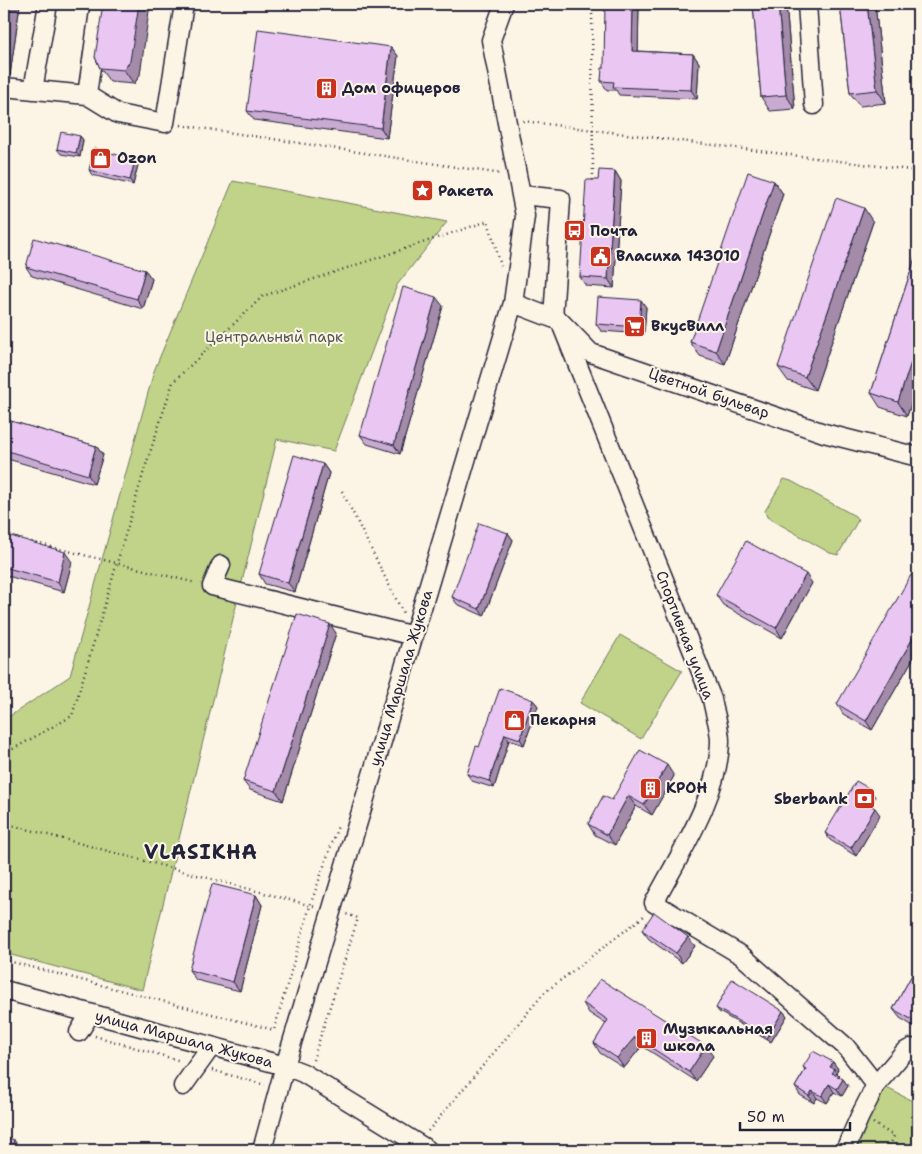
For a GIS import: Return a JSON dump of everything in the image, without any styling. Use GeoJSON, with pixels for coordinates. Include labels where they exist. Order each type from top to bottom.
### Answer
{"type":"FeatureCollection","features":[{"type":"Feature","properties":{"kind":"street"},"geometry":{"type":"LineString","coordinates":[[33,90],[48,4]]}},
{"type":"Feature","properties":{"kind":"street"},"geometry":{"type":"LineString","coordinates":[[87,95],[100,4]]}},
{"type":"Feature","properties":{"kind":"street"},"geometry":{"type":"LineString","coordinates":[[4,87],[87,95],[118,114],[165,123],[184,4]]}},
{"type":"Feature","properties":{"kind":"street","name":"улица Маршала Жукова"},"geometry":{"type":"LineString","coordinates":[[4,990],[285,1066],[411,635],[513,303],[525,216],[491,40],[504,4]]}},
{"type":"Feature","properties":{"kind":"street"},"geometry":{"type":"LineString","coordinates":[[806,4],[814,105]]}},
{"type":"Feature","properties":{"kind":"street"},"geometry":{"type":"LineString","coordinates":[[521,195],[561,199],[557,319]]}},
{"type":"Feature","properties":{"kind":"street","name":"Цветной бульвар"},"geometry":{"type":"LineString","coordinates":[[513,303],[557,319],[591,353],[824,433],[918,458]]}},
{"type":"Feature","properties":{"kind":"street","name":"Спортивная улица"},"geometry":{"type":"LineString","coordinates":[[557,319],[712,699],[720,740],[716,771],[708,801],[654,903],[658,905]]}},
{"type":"Feature","properties":{"kind":"street"},"geometry":{"type":"LineString","coordinates":[[221,565],[212,586],[411,635]]}},
{"type":"Feature","properties":{"kind":"street"},"geometry":{"type":"LineString","coordinates":[[658,905],[741,955],[846,1047],[876,1085]]}},
{"type":"Feature","properties":{"kind":"street"},"geometry":{"type":"LineString","coordinates":[[86,1034],[90,1014]]}},
{"type":"Feature","properties":{"kind":"street"},"geometry":{"type":"LineString","coordinates":[[183,1086],[211,1047]]}},
{"type":"Feature","properties":{"kind":"street"},"geometry":{"type":"LineString","coordinates":[[845,1150],[876,1085],[904,1052],[911,1048],[918,1052]]}},
{"type":"Feature","properties":{"kind":"street"},"geometry":{"type":"LineString","coordinates":[[262,1150],[285,1066],[303,1074],[423,1147]]}},
{"type":"Feature","properties":{"kind":"path"},"geometry":{"type":"LineString","coordinates":[[592,4],[594,129],[592,189]]}},
{"type":"Feature","properties":{"kind":"path"},"geometry":{"type":"LineString","coordinates":[[506,119],[918,171]]}},
{"type":"Feature","properties":{"kind":"path"},"geometry":{"type":"LineString","coordinates":[[165,123],[517,176]]}},
{"type":"Feature","properties":{"kind":"path"},"geometry":{"type":"LineString","coordinates":[[4,754],[72,716],[173,382],[263,296],[488,221],[503,274]]}},
{"type":"Feature","properties":{"kind":"path"},"geometry":{"type":"LineString","coordinates":[[342,491],[410,626],[411,635]]}},
{"type":"Feature","properties":{"kind":"path"},"geometry":{"type":"LineString","coordinates":[[4,535],[212,586]]}},
{"type":"Feature","properties":{"kind":"path"},"geometry":{"type":"LineString","coordinates":[[4,960],[274,1030],[310,906],[340,822]]}},
{"type":"Feature","properties":{"kind":"path"},"geometry":{"type":"LineString","coordinates":[[4,823],[358,918],[314,1058],[303,1074]]}},
{"type":"Feature","properties":{"kind":"path"},"geometry":{"type":"LineString","coordinates":[[423,1147],[544,993],[658,905]]}},
{"type":"Feature","properties":{"kind":"path"},"geometry":{"type":"LineString","coordinates":[[86,1034],[278,1089]]}},
{"type":"Feature","properties":{"kind":"path"},"geometry":{"type":"LineString","coordinates":[[860,1116],[894,1136],[888,1150]]}},
{"type":"Feature","properties":{"kind":"green space","name":"Центральный парк"},"geometry":{"type":"Polygon","coordinates":[[[233,181],[447,222],[397,285],[334,451],[277,439],[142,990],[4,953],[4,720],[70,676],[154,371],[233,181]]]}},
{"type":"Feature","properties":{"kind":"green space"},"geometry":{"type":"Polygon","coordinates":[[[784,479],[855,516],[858,520],[838,555],[830,553],[767,517],[765,511],[784,479]]]}},
{"type":"Feature","properties":{"kind":"green space"},"geometry":{"type":"Polygon","coordinates":[[[620,635],[682,671],[641,739],[580,703],[620,635]]]}},
{"type":"Feature","properties":{"kind":"green space"},"geometry":{"type":"Polygon","coordinates":[[[883,1086],[918,1104],[918,1150],[856,1150],[883,1086]]]}},
{"type":"Feature","properties":{"kind":"building"},"geometry":{"type":"Polygon","coordinates":[[[103,4],[139,4],[130,61],[124,70],[100,68],[95,57],[103,4]]]}},
{"type":"Feature","properties":{"kind":"building"},"geometry":{"type":"Polygon","coordinates":[[[605,4],[633,4],[632,51],[693,54],[691,90],[613,87],[614,82],[601,81],[602,68],[604,68],[605,4]]]}},
{"type":"Feature","properties":{"kind":"building"},"geometry":{"type":"Polygon","coordinates":[[[753,4],[778,4],[786,95],[761,97],[753,4]]]}},
{"type":"Feature","properties":{"kind":"building"},"geometry":{"type":"Polygon","coordinates":[[[840,4],[867,4],[877,90],[850,93],[840,4]]]}},
{"type":"Feature","properties":{"kind":"building","name":"Дом офицеров"},"geometry":{"type":"Polygon","coordinates":[[[258,29],[391,47],[381,128],[247,111],[258,29]]]}},
{"type":"Feature","properties":{"kind":"building"},"geometry":{"type":"Polygon","coordinates":[[[61,132],[80,136],[76,153],[57,149],[61,132]]]}},
{"type":"Feature","properties":{"kind":"building"},"geometry":{"type":"Polygon","coordinates":[[[94,148],[135,160],[130,180],[89,170],[94,148]]]}},
{"type":"Feature","properties":{"kind":"building"},"geometry":{"type":"Polygon","coordinates":[[[599,170],[615,171],[608,279],[580,277],[586,180],[598,180],[599,170]]]}},
{"type":"Feature","properties":{"kind":"building"},"geometry":{"type":"Polygon","coordinates":[[[748,172],[774,181],[716,351],[690,342],[748,172]]]}},
{"type":"Feature","properties":{"kind":"building"},"geometry":{"type":"Polygon","coordinates":[[[836,198],[864,208],[805,377],[778,367],[836,198]]]}},
{"type":"Feature","properties":{"kind":"building"},"geometry":{"type":"Polygon","coordinates":[[[34,238],[145,270],[137,299],[26,267],[34,238]]]}},
{"type":"Feature","properties":{"kind":"building"},"geometry":{"type":"Polygon","coordinates":[[[918,249],[918,341],[898,402],[871,393],[918,249]]]}},
{"type":"Feature","properties":{"kind":"building"},"geometry":{"type":"Polygon","coordinates":[[[403,287],[436,297],[394,445],[360,435],[403,287]]]}},
{"type":"Feature","properties":{"kind":"building"},"geometry":{"type":"Polygon","coordinates":[[[598,297],[641,300],[639,327],[596,324],[598,297]]]}},
{"type":"Feature","properties":{"kind":"building"},"geometry":{"type":"Polygon","coordinates":[[[4,419],[96,446],[88,475],[4,450],[4,419]]]}},
{"type":"Feature","properties":{"kind":"building"},"geometry":{"type":"Polygon","coordinates":[[[294,455],[323,464],[288,583],[259,574],[294,455]]]}},
{"type":"Feature","properties":{"kind":"building"},"geometry":{"type":"Polygon","coordinates":[[[479,523],[508,533],[479,609],[452,597],[479,523]]]}},
{"type":"Feature","properties":{"kind":"building"},"geometry":{"type":"Polygon","coordinates":[[[4,534],[65,552],[58,582],[4,567],[4,534]]]}},
{"type":"Feature","properties":{"kind":"building"},"geometry":{"type":"Polygon","coordinates":[[[746,541],[806,574],[776,628],[716,595],[746,541]]]}},
{"type":"Feature","properties":{"kind":"building"},"geometry":{"type":"Polygon","coordinates":[[[911,575],[918,579],[918,629],[866,721],[837,704],[911,575]]]}},
{"type":"Feature","properties":{"kind":"building"},"geometry":{"type":"Polygon","coordinates":[[[297,614],[330,624],[276,791],[243,781],[297,614]]]}},
{"type":"Feature","properties":{"kind":"building"},"geometry":{"type":"Polygon","coordinates":[[[500,688],[533,700],[520,739],[505,734],[489,781],[467,774],[476,746],[479,747],[500,688]]]}},
{"type":"Feature","properties":{"kind":"building"},"geometry":{"type":"Polygon","coordinates":[[[640,750],[667,765],[644,805],[628,796],[607,835],[588,824],[603,796],[612,800],[640,750]]]}},
{"type":"Feature","properties":{"kind":"building"},"geometry":{"type":"Polygon","coordinates":[[[856,781],[870,789],[863,801],[875,808],[851,848],[825,833],[856,781]]]}},
{"type":"Feature","properties":{"kind":"building"},"geometry":{"type":"Polygon","coordinates":[[[212,884],[256,895],[233,982],[189,970],[212,884]]]}},
{"type":"Feature","properties":{"kind":"building"},"geometry":{"type":"Polygon","coordinates":[[[654,912],[688,937],[676,953],[642,930],[654,912]]]}},
{"type":"Feature","properties":{"kind":"building"},"geometry":{"type":"Polygon","coordinates":[[[918,964],[918,1023],[893,1009],[918,964]]]}},
{"type":"Feature","properties":{"kind":"building","name":"Музыкальная школа"},"geometry":{"type":"Polygon","coordinates":[[[600,979],[706,1046],[689,1072],[635,1037],[617,1058],[594,1043],[608,1020],[583,1003],[600,979]]]}},
{"type":"Feature","properties":{"kind":"building"},"geometry":{"type":"Polygon","coordinates":[[[732,979],[783,1011],[767,1038],[716,1008],[732,979]]]}},
{"type":"Feature","properties":{"kind":"building"},"geometry":{"type":"Polygon","coordinates":[[[813,1051],[833,1062],[830,1067],[835,1069],[832,1073],[843,1079],[837,1089],[829,1084],[822,1096],[812,1091],[809,1096],[795,1087],[806,1069],[803,1067],[813,1051]]]}},
{"type":"Feature","properties":{"kind":"building"},"geometry":{"type":"Polygon","coordinates":[[[4,1137],[14,1140],[10,1150],[4,1150],[4,1137]]]}},
{"type":"Feature","properties":{"kind":"place","name":"Дом офицеров"},"geometry":{"type":"Point","coordinates":[326,88]}},
{"type":"Feature","properties":{"kind":"place","name":"Ozon"},"geometry":{"type":"Point","coordinates":[101,158]}},
{"type":"Feature","properties":{"kind":"place","name":"Ракета"},"geometry":{"type":"Point","coordinates":[422,191]}},
{"type":"Feature","properties":{"kind":"place","name":"Почта"},"geometry":{"type":"Point","coordinates":[574,231]}},
{"type":"Feature","properties":{"kind":"place","name":"Власиха 143010"},"geometry":{"type":"Point","coordinates":[600,256]}},
{"type":"Feature","properties":{"kind":"place","name":"ВкусВилл"},"geometry":{"type":"Point","coordinates":[635,326]}},
{"type":"Feature","properties":{"kind":"place","name":"Пекарня"},"geometry":{"type":"Point","coordinates":[514,720]}},
{"type":"Feature","properties":{"kind":"place","name":"КРОН"},"geometry":{"type":"Point","coordinates":[650,788]}},
{"type":"Feature","properties":{"kind":"place","name":"Sberbank"},"geometry":{"type":"Point","coordinates":[864,799]}},
{"type":"Feature","properties":{"kind":"place","name":"Музыкальная школа"},"geometry":{"type":"Point","coordinates":[647,1038]}},
{"type":"Feature","properties":{"kind":"district","name":"VLASIKHA"},"geometry":{"type":"Point","coordinates":[201,852]}}]}
